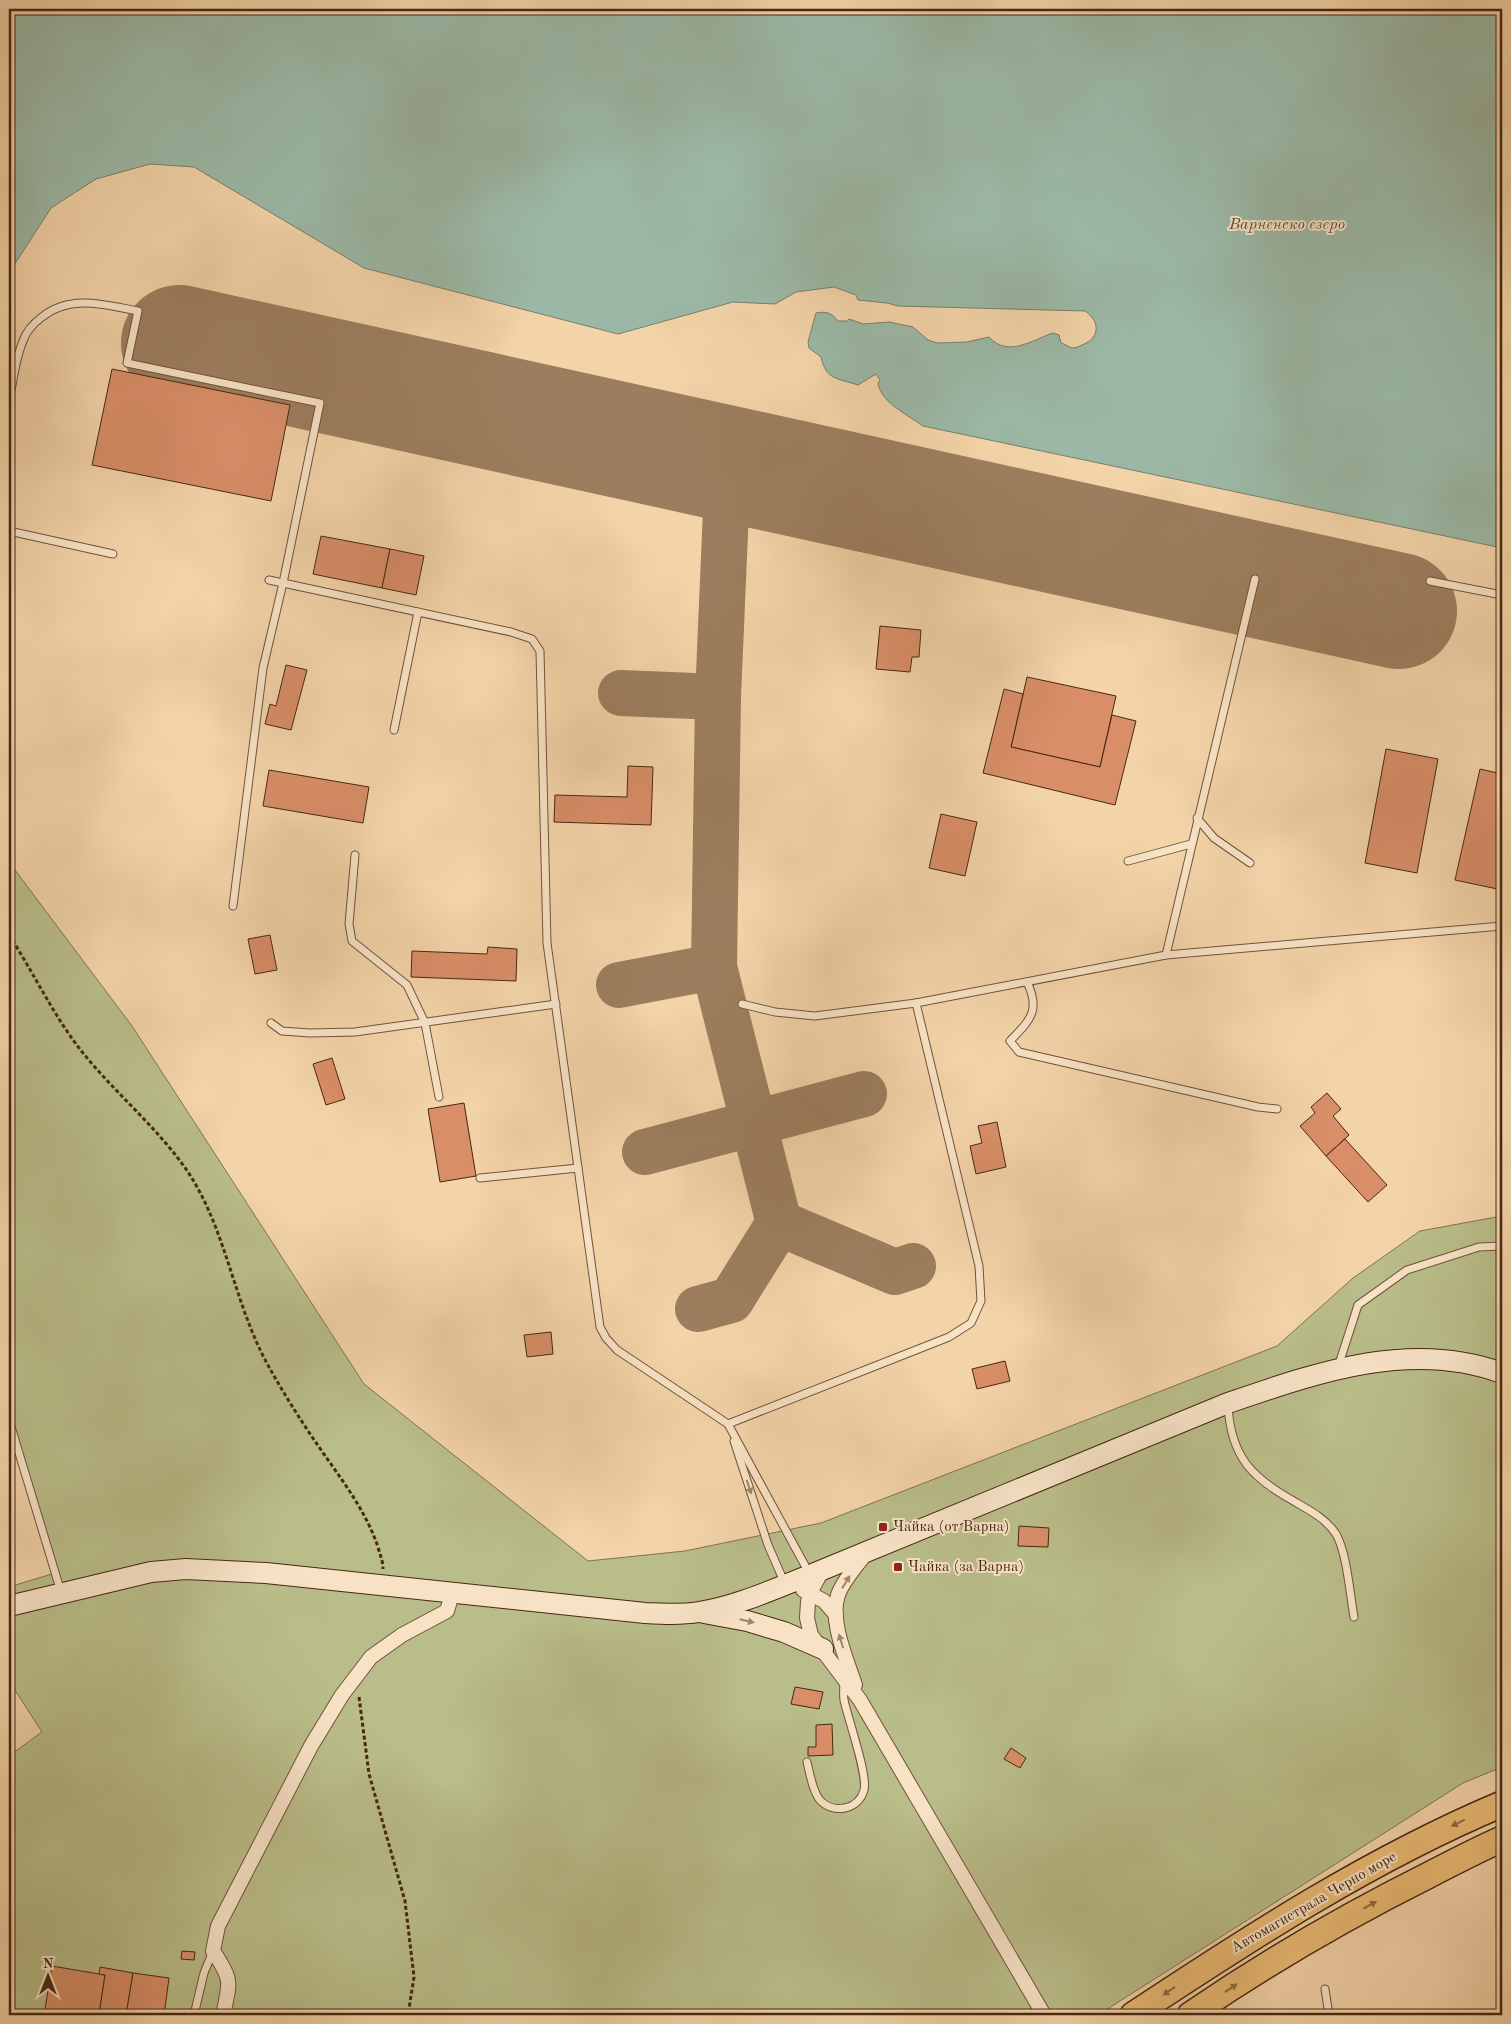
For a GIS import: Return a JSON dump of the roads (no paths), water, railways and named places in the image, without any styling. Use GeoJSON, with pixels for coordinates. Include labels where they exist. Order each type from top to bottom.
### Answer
{"type":"FeatureCollection","features":[{"type":"Feature","properties":{"kind":"highway","name":"Автомагистрала Черно море"},"geometry":{"type":"LineString","coordinates":[[1133,2015],[1281,1918],[1427,1838],[1502,1804]]}},
{"type":"Feature","properties":{"kind":"highway","name":"Автомагистрала Черно море"},"geometry":{"type":"LineString","coordinates":[[1190,2015],[1320,1932],[1389,1895],[1502,1839]]}},
{"type":"Feature","properties":{"kind":"street"},"geometry":{"type":"LineString","coordinates":[[9,1606],[61,1592],[151,1572],[186,1569],[266,1573],[645,1613],[674,1614],[699,1612],[746,1600],[786,1584],[814,1580],[866,1553],[1228,1403],[1299,1379],[1374,1361],[1432,1358],[1487,1367],[1502,1373]]}},
{"type":"Feature","properties":{"kind":"street"},"geometry":{"type":"LineString","coordinates":[[860,1700],[838,1633],[836,1615],[838,1595],[866,1553]]}},
{"type":"Feature","properties":{"kind":"street"},"geometry":{"type":"LineString","coordinates":[[814,1580],[824,1601],[836,1615]]}},
{"type":"Feature","properties":{"kind":"street"},"geometry":{"type":"LineString","coordinates":[[814,1580],[807,1618],[811,1635],[844,1676],[860,1700],[1044,2015]]}},
{"type":"Feature","properties":{"kind":"street"},"geometry":{"type":"LineString","coordinates":[[223,2015],[229,1978],[213,1950],[221,1921],[311,1746],[342,1695],[371,1657],[402,1635],[447,1611],[452,1594]]}},
{"type":"Feature","properties":{"kind":"street"},"geometry":{"type":"LineString","coordinates":[[699,1612],[747,1621],[784,1632],[823,1649]]}},
{"type":"Feature","properties":{"kind":"lane"},"geometry":{"type":"LineString","coordinates":[[9,402],[23,340],[34,323],[50,310],[64,305],[70,303],[91,303],[138,311],[127,363],[320,403],[283,583],[263,668],[234,906]]}},
{"type":"Feature","properties":{"kind":"lane"},"geometry":{"type":"LineString","coordinates":[[9,531],[113,554]]}},
{"type":"Feature","properties":{"kind":"lane"},"geometry":{"type":"LineString","coordinates":[[1166,955],[1255,579]]}},
{"type":"Feature","properties":{"kind":"lane"},"geometry":{"type":"LineString","coordinates":[[269,580],[511,632],[532,639],[540,651],[547,944],[600,1327],[606,1338],[617,1350],[728,1424],[814,1580]]}},
{"type":"Feature","properties":{"kind":"lane"},"geometry":{"type":"LineString","coordinates":[[1430,581],[1502,595]]}},
{"type":"Feature","properties":{"kind":"lane"},"geometry":{"type":"LineString","coordinates":[[394,730],[418,612]]}},
{"type":"Feature","properties":{"kind":"lane"},"geometry":{"type":"LineString","coordinates":[[1198,818],[1214,838],[1250,863]]}},
{"type":"Feature","properties":{"kind":"lane"},"geometry":{"type":"LineString","coordinates":[[1128,861],[1191,844]]}},
{"type":"Feature","properties":{"kind":"lane"},"geometry":{"type":"LineString","coordinates":[[355,855],[349,924],[352,942],[407,985],[425,1023],[439,1097]]}},
{"type":"Feature","properties":{"kind":"lane"},"geometry":{"type":"LineString","coordinates":[[742,1004],[776,1012],[815,1016],[916,1003],[1166,955],[1502,926]]}},
{"type":"Feature","properties":{"kind":"lane"},"geometry":{"type":"LineString","coordinates":[[1027,982],[1033,995],[1034,1008],[1029,1021],[1010,1041],[1019,1052],[1258,1107],[1277,1109]]}},
{"type":"Feature","properties":{"kind":"lane"},"geometry":{"type":"LineString","coordinates":[[728,1424],[948,1337],[971,1323],[978,1308],[981,1300],[979,1266],[916,1003]]}},
{"type":"Feature","properties":{"kind":"lane"},"geometry":{"type":"LineString","coordinates":[[271,1022],[282,1030],[310,1033],[354,1032],[556,1004]]}},
{"type":"Feature","properties":{"kind":"lane"},"geometry":{"type":"LineString","coordinates":[[480,1178],[578,1168]]}},
{"type":"Feature","properties":{"kind":"lane"},"geometry":{"type":"LineString","coordinates":[[1338,1369],[1358,1305],[1407,1270],[1479,1247],[1502,1246]]}},
{"type":"Feature","properties":{"kind":"lane"},"geometry":{"type":"LineString","coordinates":[[1228,1403],[1229,1424],[1236,1450],[1256,1476],[1325,1521],[1336,1534],[1342,1550],[1354,1617]]}},
{"type":"Feature","properties":{"kind":"lane"},"geometry":{"type":"LineString","coordinates":[[9,1420],[61,1592]]}},
{"type":"Feature","properties":{"kind":"lane"},"geometry":{"type":"LineString","coordinates":[[728,1424],[768,1545],[786,1584]]}},
{"type":"Feature","properties":{"kind":"lane"},"geometry":{"type":"LineString","coordinates":[[807,1762],[816,1792],[825,1805],[833,1808],[848,1808],[861,1798],[865,1782],[843,1698],[844,1676]]}},
{"type":"Feature","properties":{"kind":"lane"},"geometry":{"type":"LineString","coordinates":[[194,2015],[204,1973],[213,1950]]}},
{"type":"Feature","properties":{"kind":"lane"},"geometry":{"type":"LineString","coordinates":[[1325,1989],[1329,2015]]}},
{"type":"Feature","properties":{"kind":"water","name":"Варненско езеро"},"geometry":{"type":"Polygon","coordinates":[[[9,9],[1502,9],[1502,548],[923,426],[890,403],[880,391],[878,384],[880,380],[876,374],[858,385],[838,379],[829,374],[823,365],[821,357],[809,348],[808,342],[816,313],[823,312],[831,314],[838,321],[847,321],[849,319],[863,324],[889,322],[913,327],[928,340],[937,343],[967,342],[989,337],[996,343],[1012,347],[1029,343],[1053,333],[1059,335],[1061,343],[1074,348],[1089,341],[1095,333],[1096,328],[1093,319],[1085,311],[898,306],[858,300],[856,295],[834,287],[796,292],[775,304],[733,302],[618,334],[364,268],[194,167],[150,164],[96,179],[51,208],[9,273],[9,9]]]}},
{"type":"Feature","properties":{"kind":"place","name":"Чайка (от Варна)"},"geometry":{"type":"Point","coordinates":[883,1527]}},
{"type":"Feature","properties":{"kind":"place","name":"Чайка (за Варна)"},"geometry":{"type":"Point","coordinates":[898,1567]}}]}
